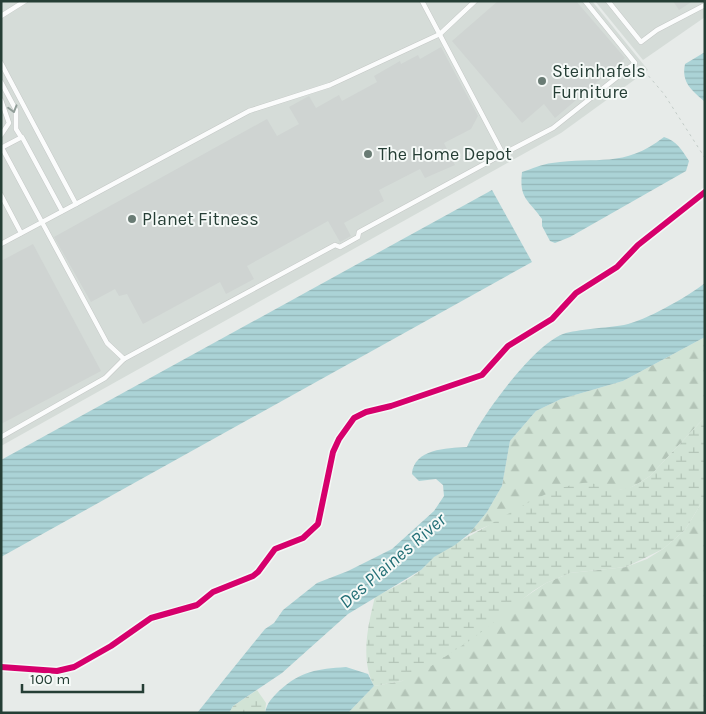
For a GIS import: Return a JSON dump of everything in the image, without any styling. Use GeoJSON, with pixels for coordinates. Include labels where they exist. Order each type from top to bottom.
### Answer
{"type":"FeatureCollection","features":[{"type":"Feature","properties":{"kind":"lane"},"geometry":{"type":"LineString","coordinates":[[1,16],[25,1]]}},
{"type":"Feature","properties":{"kind":"lane"},"geometry":{"type":"LineString","coordinates":[[422,1],[503,154]]}},
{"type":"Feature","properties":{"kind":"lane"},"geometry":{"type":"LineString","coordinates":[[1,244],[249,111],[330,85],[440,34],[475,1]]}},
{"type":"Feature","properties":{"kind":"lane"},"geometry":{"type":"LineString","coordinates":[[1,437],[105,378],[124,360],[334,245],[340,247],[358,237],[359,232],[553,128],[635,63],[585,1]]}},
{"type":"Feature","properties":{"kind":"lane"},"geometry":{"type":"LineString","coordinates":[[608,1],[641,42],[704,3]]}},
{"type":"Feature","properties":{"kind":"lane"},"geometry":{"type":"LineString","coordinates":[[1,63],[76,204]]}},
{"type":"Feature","properties":{"kind":"lane"},"geometry":{"type":"LineString","coordinates":[[1,82],[16,110],[16,129],[62,211]]}},
{"type":"Feature","properties":{"kind":"lane"},"geometry":{"type":"LineString","coordinates":[[1,100],[9,123],[1,134]]}},
{"type":"Feature","properties":{"kind":"lane"},"geometry":{"type":"LineString","coordinates":[[3,147],[21,137]]}},
{"type":"Feature","properties":{"kind":"lane"},"geometry":{"type":"LineString","coordinates":[[1,140],[41,222],[108,343],[124,360]]}},
{"type":"Feature","properties":{"kind":"lane"},"geometry":{"type":"LineString","coordinates":[[1,195],[22,233]]}},
{"type":"Feature","properties":{"kind":"path"},"geometry":{"type":"LineString","coordinates":[[635,63],[651,76],[705,158]]}},
{"type":"Feature","properties":{"kind":"shaded area"},"geometry":{"type":"Polygon","coordinates":[[[1,1],[592,1],[648,70],[561,133],[1,446],[1,1]]]}},
{"type":"Feature","properties":{"kind":"shaded area"},"geometry":{"type":"Polygon","coordinates":[[[595,1],[705,1],[705,17],[643,60],[595,1]]]}},
{"type":"Feature","properties":{"kind":"green space"},"geometry":{"type":"Polygon","coordinates":[[[705,337],[705,417],[650,476],[628,489],[613,490],[587,483],[469,534],[487,512],[502,486],[510,441],[536,411],[561,399],[623,381],[705,337]]]}},
{"type":"Feature","properties":{"kind":"green space"},"geometry":{"type":"Polygon","coordinates":[[[705,417],[705,497],[685,530],[663,549],[626,567],[570,573],[546,583],[533,591],[475,637],[425,670],[402,681],[374,686],[367,665],[366,653],[368,630],[375,597],[410,578],[447,548],[546,494],[581,483],[614,489],[626,489],[640,483],[650,476],[705,417]]]}},
{"type":"Feature","properties":{"kind":"green space"},"geometry":{"type":"Polygon","coordinates":[[[705,497],[705,713],[348,713],[374,686],[402,681],[546,583],[570,573],[626,567],[647,559],[663,549],[685,530],[705,497]]]}},
{"type":"Feature","properties":{"kind":"green space"},"geometry":{"type":"Polygon","coordinates":[[[257,690],[266,703],[265,713],[229,713],[233,706],[257,690]]]}},
{"type":"Feature","properties":{"kind":"water"},"geometry":{"type":"Polygon","coordinates":[[[705,52],[705,102],[689,86],[684,71],[685,64],[705,52]]]}},
{"type":"Feature","properties":{"kind":"water"},"geometry":{"type":"Polygon","coordinates":[[[664,137],[676,143],[689,161],[686,171],[570,237],[555,243],[550,241],[542,226],[542,219],[523,193],[522,172],[552,163],[610,159],[636,154],[664,137]]]}},
{"type":"Feature","properties":{"kind":"water"},"geometry":{"type":"Polygon","coordinates":[[[492,190],[532,262],[1,557],[1,460],[492,190]]]}},
{"type":"Feature","properties":{"kind":"water","name":"Des Plaines River"},"geometry":{"type":"Polygon","coordinates":[[[705,283],[705,337],[623,381],[561,399],[536,411],[510,441],[502,486],[487,512],[469,534],[455,545],[434,557],[421,570],[348,614],[282,673],[233,706],[229,713],[197,713],[265,629],[274,623],[283,610],[317,583],[348,571],[392,549],[434,511],[444,496],[443,485],[436,479],[419,481],[412,474],[418,459],[441,449],[467,447],[495,401],[537,352],[563,334],[624,325],[643,319],[688,295],[705,283]]]}},
{"type":"Feature","properties":{"kind":"water"},"geometry":{"type":"Polygon","coordinates":[[[346,667],[368,674],[374,686],[348,713],[265,713],[272,698],[302,675],[318,670],[346,667]]]}},
{"type":"Feature","properties":{"kind":"building","name":"Steinhafels Furniture"},"geometry":{"type":"Polygon","coordinates":[[[498,1],[576,1],[625,58],[555,118],[544,104],[522,123],[452,41],[498,1]]]}},
{"type":"Feature","properties":{"kind":"building"},"geometry":{"type":"Polygon","coordinates":[[[673,1],[693,1],[679,10],[673,1]]]}},
{"type":"Feature","properties":{"kind":"building"},"geometry":{"type":"Polygon","coordinates":[[[441,47],[478,116],[471,129],[444,143],[455,165],[425,178],[420,169],[379,190],[384,201],[344,223],[351,236],[340,242],[328,221],[247,266],[254,279],[226,294],[220,282],[143,324],[127,294],[119,296],[115,289],[91,302],[54,237],[267,119],[277,136],[299,124],[289,107],[309,96],[316,108],[339,95],[342,101],[377,82],[374,76],[400,61],[401,64],[418,55],[420,59],[441,47]]]}},
{"type":"Feature","properties":{"kind":"building"},"geometry":{"type":"Polygon","coordinates":[[[33,244],[101,371],[1,424],[1,261],[33,244]]]}},
{"type":"Feature","properties":{"kind":"cycle path"},"geometry":{"type":"LineString","coordinates":[[1,667],[57,671],[74,667],[111,646],[151,618],[197,605],[213,592],[253,576],[275,549],[303,538],[318,524],[333,452],[339,439],[354,418],[366,412],[391,406],[482,375],[508,346],[552,319],[576,293],[617,267],[638,245],[705,192]]}},
{"type":"Feature","properties":{"kind":"place","name":"Steinhafels Furniture"},"geometry":{"type":"Point","coordinates":[542,81]}},
{"type":"Feature","properties":{"kind":"place","name":"The Home Depot"},"geometry":{"type":"Point","coordinates":[368,154]}},
{"type":"Feature","properties":{"kind":"place","name":"Planet Fitness"},"geometry":{"type":"Point","coordinates":[132,219]}}]}
